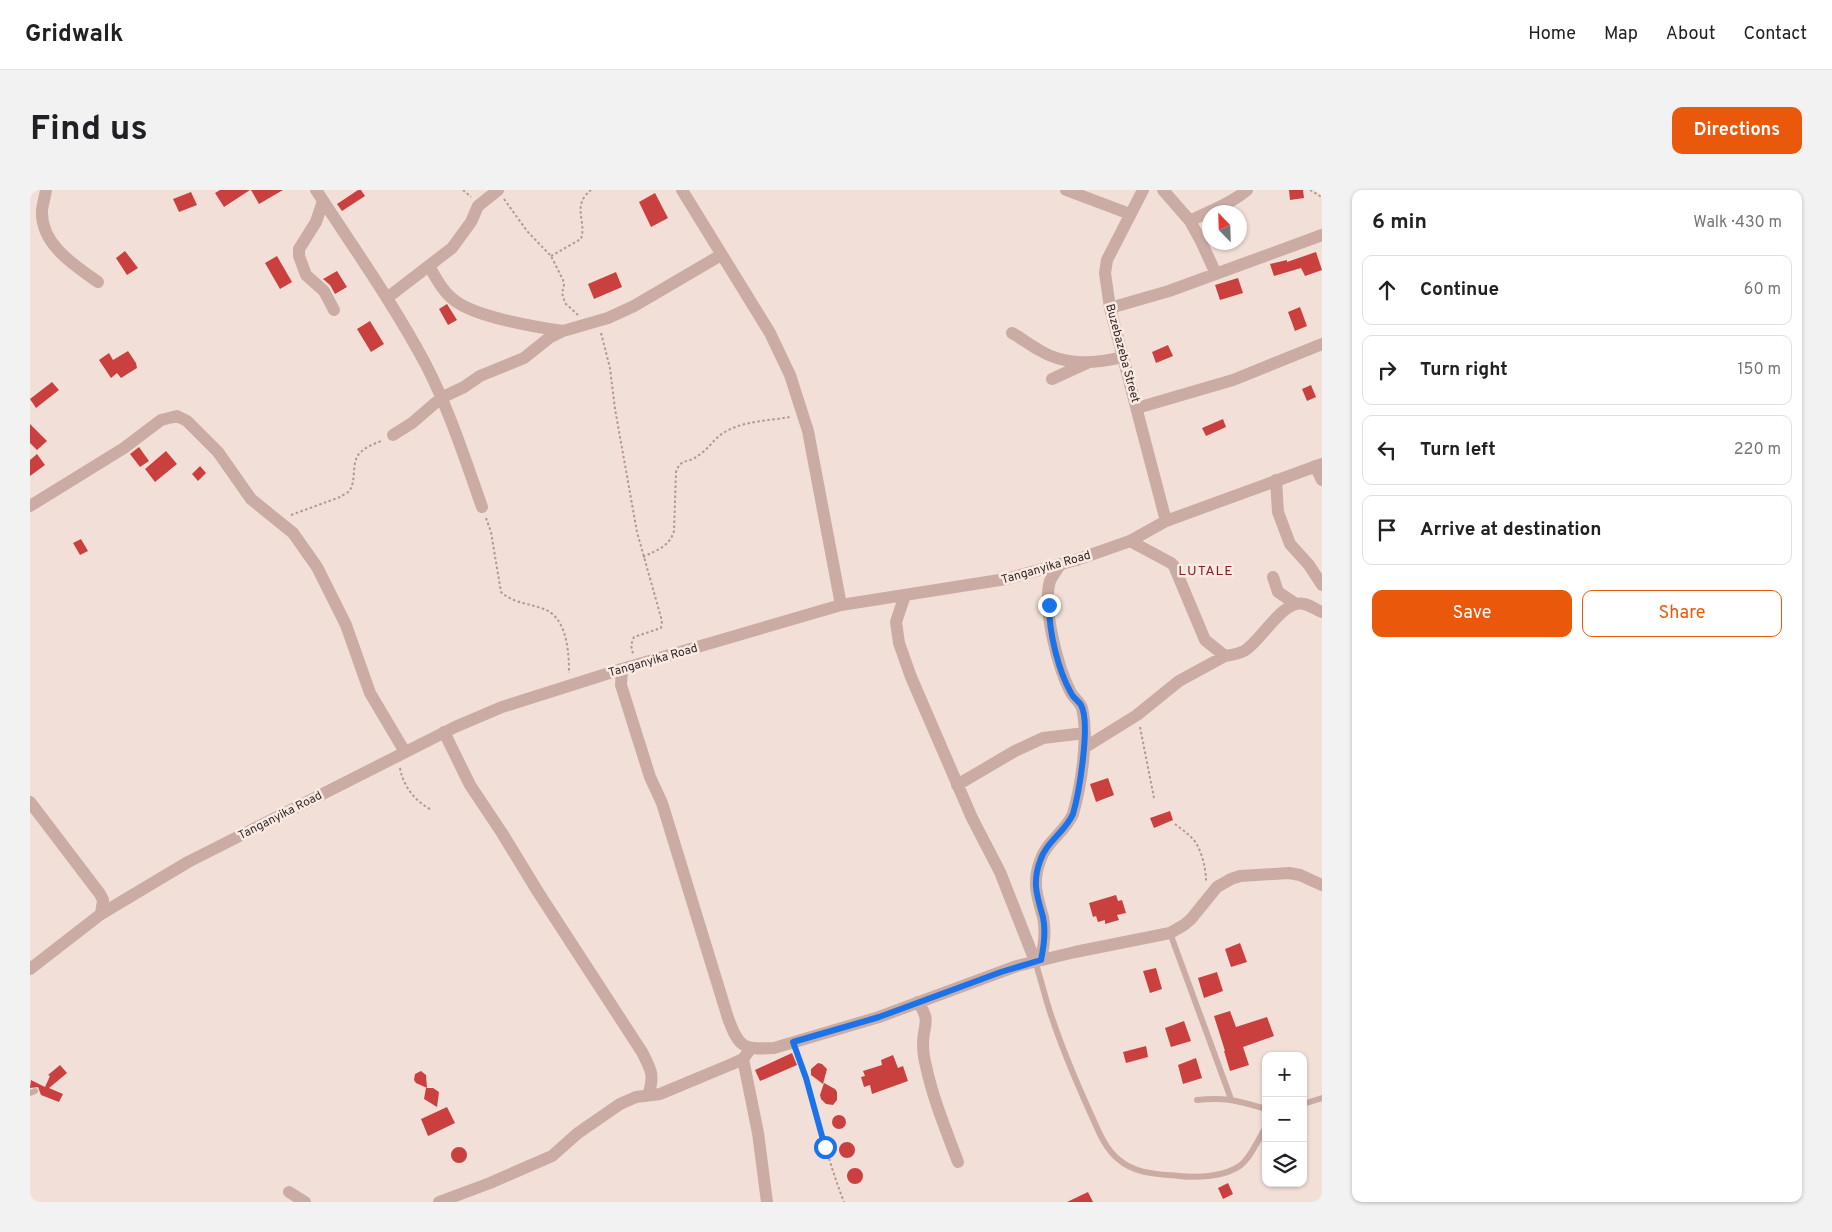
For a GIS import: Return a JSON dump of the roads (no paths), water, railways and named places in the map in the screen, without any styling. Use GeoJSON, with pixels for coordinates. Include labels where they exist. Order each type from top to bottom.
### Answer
{"type":"FeatureCollection","features":[{"type":"Feature","properties":{"kind":"street"},"geometry":{"type":"LineString","coordinates":[[46,190],[42,210],[45,226],[56,248],[98,282]]}},
{"type":"Feature","properties":{"kind":"street"},"geometry":{"type":"LineString","coordinates":[[682,190],[770,333],[790,375],[804,415],[812,446],[841,606]]}},
{"type":"Feature","properties":{"kind":"street"},"geometry":{"type":"LineString","coordinates":[[1066,190],[1130,214]]}},
{"type":"Feature","properties":{"kind":"street","name":"Buzebazeba Street"},"geometry":{"type":"LineString","coordinates":[[1142,190],[1107,260],[1106,267],[1110,308],[1166,521]]}},
{"type":"Feature","properties":{"kind":"street"},"geometry":{"type":"LineString","coordinates":[[1163,190],[1190,221],[1211,260],[1216,274]]}},
{"type":"Feature","properties":{"kind":"street"},"geometry":{"type":"LineString","coordinates":[[1190,221],[1233,200],[1247,190]]}},
{"type":"Feature","properties":{"kind":"street"},"geometry":{"type":"LineString","coordinates":[[387,298],[452,248],[463,235],[478,206],[500,193]]}},
{"type":"Feature","properties":{"kind":"street"},"geometry":{"type":"LineString","coordinates":[[319,195],[387,298],[417,348],[441,398],[482,508]]}},
{"type":"Feature","properties":{"kind":"street"},"geometry":{"type":"LineString","coordinates":[[319,195],[316,222],[299,249],[299,256],[306,275],[324,291],[334,310]]}},
{"type":"Feature","properties":{"kind":"street"},"geometry":{"type":"LineString","coordinates":[[1110,308],[1169,291],[1322,235]]}},
{"type":"Feature","properties":{"kind":"street"},"geometry":{"type":"LineString","coordinates":[[393,435],[412,423],[441,398],[464,387],[480,376],[524,358],[549,338],[563,331],[634,306],[721,255]]}},
{"type":"Feature","properties":{"kind":"street"},"geometry":{"type":"LineString","coordinates":[[429,266],[442,287],[455,301],[497,317],[563,331]]}},
{"type":"Feature","properties":{"kind":"street"},"geometry":{"type":"LineString","coordinates":[[1012,333],[1040,352],[1065,361],[1097,363],[1123,358]]}},
{"type":"Feature","properties":{"kind":"street"},"geometry":{"type":"LineString","coordinates":[[1137,408],[1233,380],[1322,344]]}},
{"type":"Feature","properties":{"kind":"street"},"geometry":{"type":"LineString","coordinates":[[1052,379],[1087,363]]}},
{"type":"Feature","properties":{"kind":"street"},"geometry":{"type":"LineString","coordinates":[[30,506],[124,448],[161,420],[177,416],[188,421],[218,452],[251,499],[274,520],[293,533],[317,567],[346,625],[370,693],[402,754]]}},
{"type":"Feature","properties":{"kind":"street"},"geometry":{"type":"LineString","coordinates":[[1318,465],[1322,480]]}},
{"type":"Feature","properties":{"kind":"street","name":"Tanganyika Road"},"geometry":{"type":"LineString","coordinates":[[30,969],[101,914],[188,862],[444,732],[502,707],[622,669],[841,606],[998,581],[1060,565],[1130,541],[1166,521],[1318,465]]}},
{"type":"Feature","properties":{"kind":"street"},"geometry":{"type":"LineString","coordinates":[[1276,480],[1278,512],[1290,544],[1309,565],[1322,585]]}},
{"type":"Feature","properties":{"kind":"street"},"geometry":{"type":"LineString","coordinates":[[1130,541],[1171,562],[1181,580],[1205,640],[1225,656]]}},
{"type":"Feature","properties":{"kind":"street"},"geometry":{"type":"LineString","coordinates":[[1038,960],[1044,945],[1044,929],[1043,918],[1037,899],[1036,874],[1043,853],[1070,821],[1073,814],[1085,733],[1081,705],[1071,694],[1056,657],[1052,636],[1049,615],[1050,580],[1060,565]]}},
{"type":"Feature","properties":{"kind":"street"},"geometry":{"type":"LineString","coordinates":[[1272,577],[1278,592],[1296,604]]}},
{"type":"Feature","properties":{"kind":"street"},"geometry":{"type":"LineString","coordinates":[[905,595],[896,622],[899,643],[911,677],[957,785],[1000,872],[1038,960]]}},
{"type":"Feature","properties":{"kind":"street"},"geometry":{"type":"LineString","coordinates":[[1084,748],[1137,715],[1179,681],[1225,656],[1234,655],[1253,645],[1273,621],[1290,606],[1304,604],[1322,612]]}},
{"type":"Feature","properties":{"kind":"street"},"geometry":{"type":"LineString","coordinates":[[622,669],[621,685],[650,777],[662,803],[728,1018],[736,1038],[743,1046],[758,1049],[774,1048],[879,1017],[1038,960],[1170,933],[1184,926],[1217,887],[1240,876],[1289,873],[1300,875],[1322,884]]}},
{"type":"Feature","properties":{"kind":"street"},"geometry":{"type":"LineString","coordinates":[[444,732],[470,785],[642,1052],[652,1071],[652,1084],[648,1095]]}},
{"type":"Feature","properties":{"kind":"street"},"geometry":{"type":"LineString","coordinates":[[957,785],[1015,751],[1043,738],[1085,733]]}},
{"type":"Feature","properties":{"kind":"street"},"geometry":{"type":"LineString","coordinates":[[30,802],[100,894],[103,900],[101,914]]}},
{"type":"Feature","properties":{"kind":"street"},"geometry":{"type":"LineString","coordinates":[[918,1002],[925,1013],[926,1019],[923,1042],[925,1064],[934,1097],[958,1162]]}},
{"type":"Feature","properties":{"kind":"street"},"geometry":{"type":"LineString","coordinates":[[439,1202],[490,1183],[552,1156],[578,1132],[620,1104],[636,1097],[660,1094],[742,1059],[751,1048]]}},
{"type":"Feature","properties":{"kind":"street"},"geometry":{"type":"LineString","coordinates":[[742,1059],[758,1133],[767,1202]]}},
{"type":"Feature","properties":{"kind":"street"},"geometry":{"type":"LineString","coordinates":[[289,1192],[305,1202]]}},
{"type":"Feature","properties":{"kind":"lane"},"geometry":{"type":"LineString","coordinates":[[1170,933],[1231,1099]]}},
{"type":"Feature","properties":{"kind":"lane"},"geometry":{"type":"LineString","coordinates":[[1038,960],[1059,1037],[1102,1139],[1119,1160],[1149,1174],[1194,1177],[1223,1173],[1242,1164],[1262,1134]]}},
{"type":"Feature","properties":{"kind":"lane"},"geometry":{"type":"LineString","coordinates":[[1307,1103],[1322,1098]]}},
{"type":"Feature","properties":{"kind":"lane"},"geometry":{"type":"LineString","coordinates":[[1197,1100],[1231,1099],[1262,1108]]}},
{"type":"Feature","properties":{"kind":"district","name":"LUTALE"},"geometry":{"type":"Point","coordinates":[1206,570]}}]}
